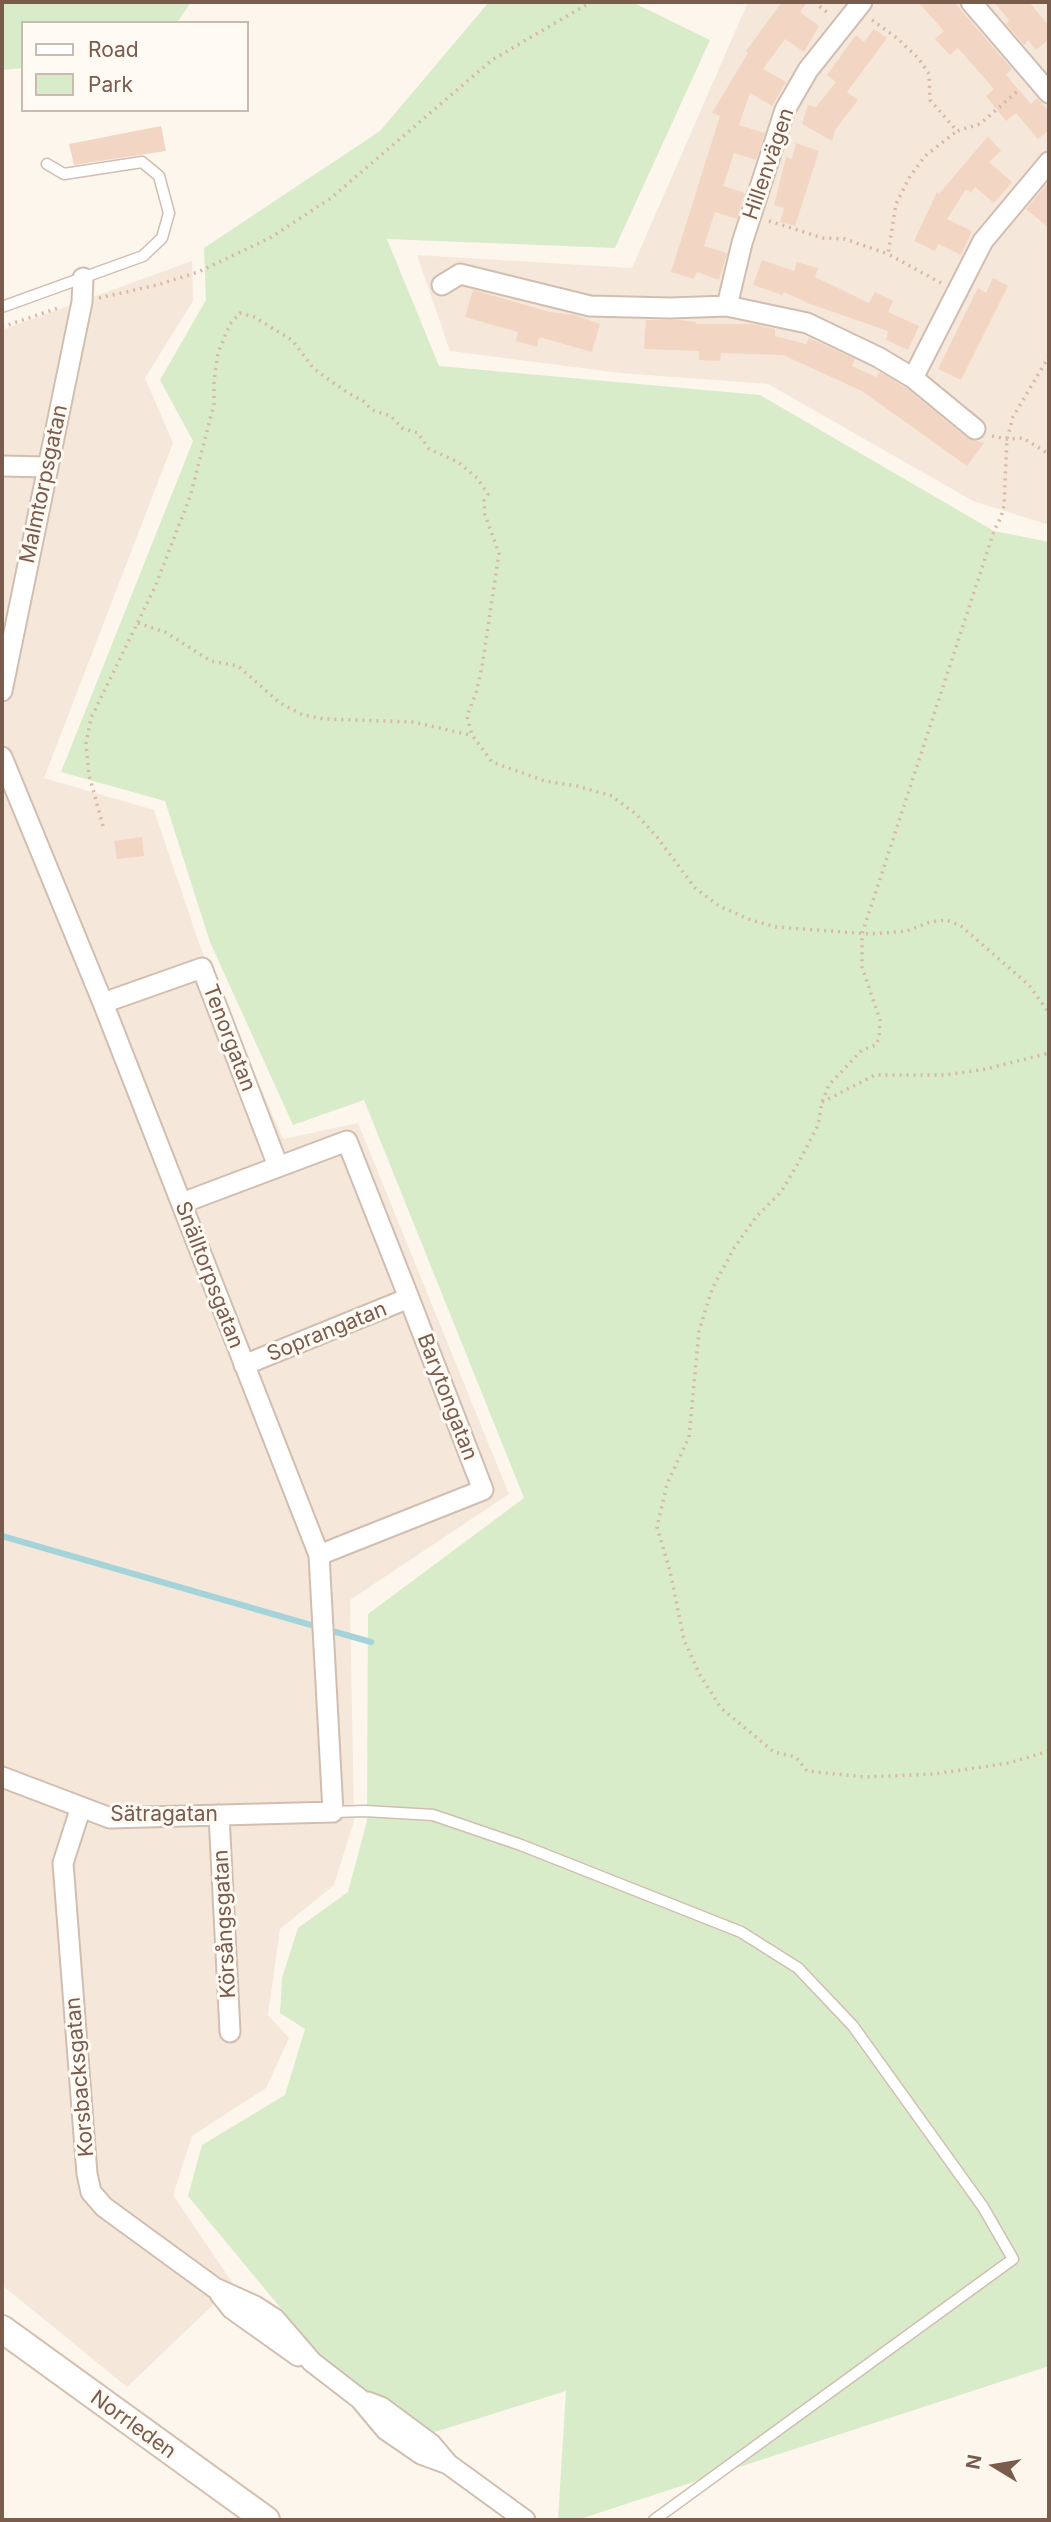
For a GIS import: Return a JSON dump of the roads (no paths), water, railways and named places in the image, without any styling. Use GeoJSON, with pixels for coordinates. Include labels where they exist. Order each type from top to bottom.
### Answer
{"type":"FeatureCollection","features":[{"type":"Feature","properties":{"kind":"main road","name":"Norrleden"},"geometry":{"type":"LineString","coordinates":[[2,2329],[266,2520]]}},
{"type":"Feature","properties":{"kind":"street"},"geometry":{"type":"LineString","coordinates":[[971,2],[1049,93]]}},
{"type":"Feature","properties":{"kind":"street","name":"Hillenvägen"},"geometry":{"type":"LineString","coordinates":[[727,306],[731,282],[785,110],[808,70],[859,5]]}},
{"type":"Feature","properties":{"kind":"street"},"geometry":{"type":"LineString","coordinates":[[913,378],[983,241],[1049,162]]}},
{"type":"Feature","properties":{"kind":"street"},"geometry":{"type":"LineString","coordinates":[[442,285],[460,274],[590,306],[727,306],[807,323],[878,357],[913,378],[975,429]]}},
{"type":"Feature","properties":{"kind":"street","name":"Malmtorpsgatan"},"geometry":{"type":"LineString","coordinates":[[2,691],[82,302],[83,278]]}},
{"type":"Feature","properties":{"kind":"street"},"geometry":{"type":"LineString","coordinates":[[2,466],[47,467]]}},
{"type":"Feature","properties":{"kind":"street","name":"Snälltorpsgatan"},"geometry":{"type":"LineString","coordinates":[[2,757],[103,1003],[319,1555],[333,1812]]}},
{"type":"Feature","properties":{"kind":"street","name":"Tenorgatan"},"geometry":{"type":"LineString","coordinates":[[103,1003],[202,968],[278,1166]]}},
{"type":"Feature","properties":{"kind":"street","name":"Barytongatan"},"geometry":{"type":"LineString","coordinates":[[278,1166],[348,1141],[483,1490],[319,1555]]}},
{"type":"Feature","properties":{"kind":"street"},"geometry":{"type":"LineString","coordinates":[[182,1203],[278,1166]]}},
{"type":"Feature","properties":{"kind":"street","name":"Soprangatan"},"geometry":{"type":"LineString","coordinates":[[244,1365],[410,1298]]}},
{"type":"Feature","properties":{"kind":"street","name":"Sätragatan"},"geometry":{"type":"LineString","coordinates":[[2,1777],[110,1818],[333,1812]]}},
{"type":"Feature","properties":{"kind":"street","name":"Korsbacksgatan"},"geometry":{"type":"LineString","coordinates":[[81,1807],[63,1863],[87,2174],[91,2192],[104,2207],[215,2288],[232,2309],[292,2353],[312,2362],[360,2399],[386,2430],[421,2454],[448,2464],[525,2520]]}},
{"type":"Feature","properties":{"kind":"street","name":"Körsångsgatan"},"geometry":{"type":"LineString","coordinates":[[219,1815],[230,2032]]}},
{"type":"Feature","properties":{"kind":"lane"},"geometry":{"type":"LineString","coordinates":[[2,307],[143,256],[162,238],[169,213],[159,176],[142,162],[64,174],[47,164]]}},
{"type":"Feature","properties":{"kind":"lane"},"geometry":{"type":"LineString","coordinates":[[333,1812],[433,1815],[521,1845],[741,1932],[798,1968],[853,2026],[983,2207],[1013,2259],[654,2520]]}},
{"type":"Feature","properties":{"kind":"waterway"},"geometry":{"type":"LineString","coordinates":[[2,1536],[311,1625]]}},
{"type":"Feature","properties":{"kind":"waterway"},"geometry":{"type":"LineString","coordinates":[[325,1629],[371,1642]]}}]}
